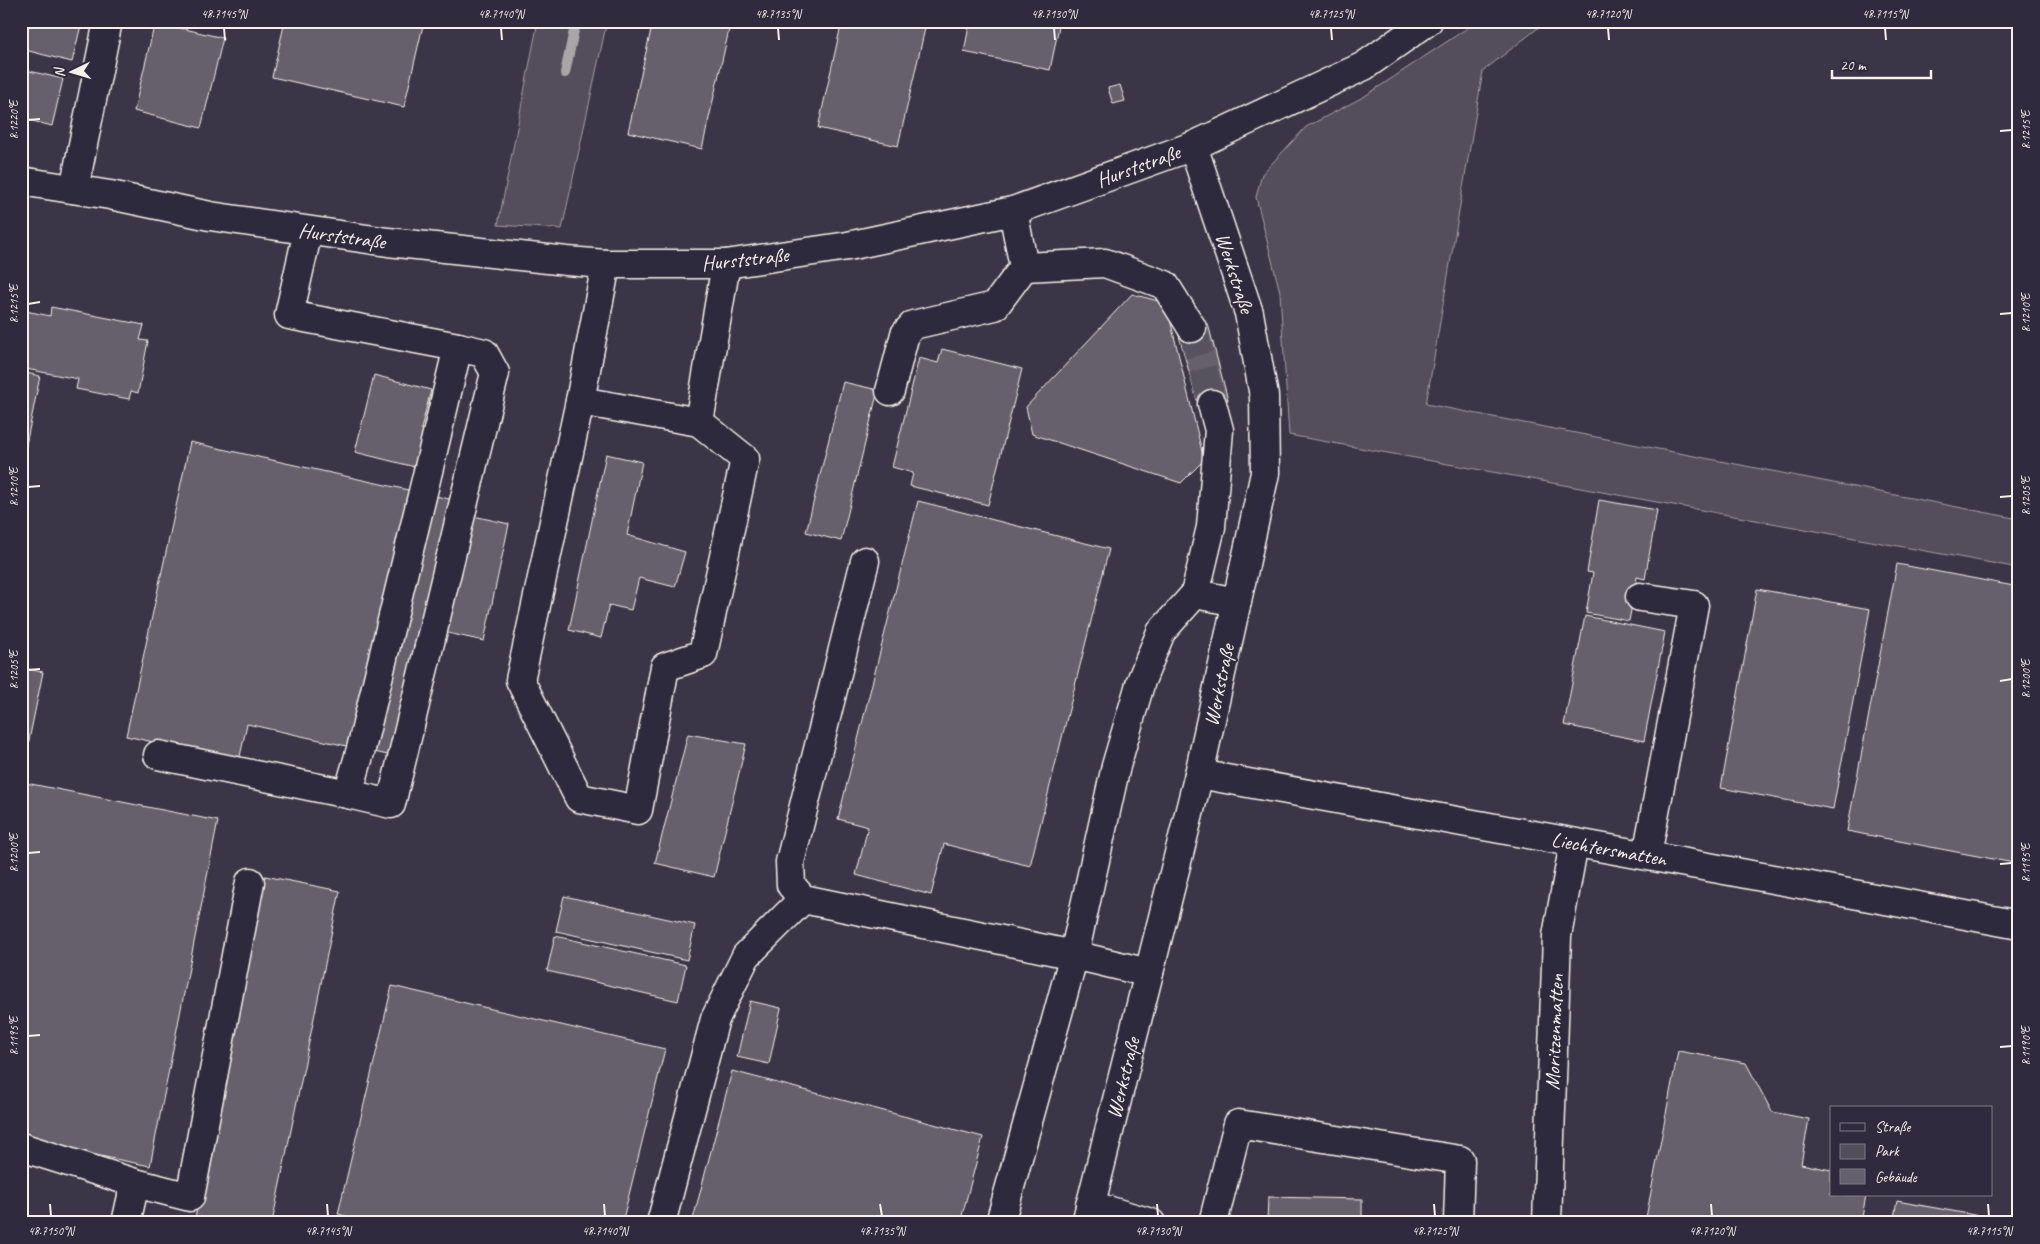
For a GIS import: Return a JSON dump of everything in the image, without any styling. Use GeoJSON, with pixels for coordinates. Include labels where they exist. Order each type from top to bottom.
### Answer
{"type":"FeatureCollection","features":[{"type":"Feature","properties":{"kind":"street"},"geometry":{"type":"LineString","coordinates":[[74,189],[108,21]]}},
{"type":"Feature","properties":{"kind":"street","name":"Hurststraße"},"geometry":{"type":"LineString","coordinates":[[21,180],[210,216],[426,246],[606,264],[726,264],[848,246],[1013,211],[1193,146],[1364,66],[1428,21]]}},
{"type":"Feature","properties":{"kind":"street","name":"Werkstraße"},"geometry":{"type":"LineString","coordinates":[[1088,1214],[1199,774],[1265,473],[1264,396],[1249,313],[1193,146]]}},
{"type":"Feature","properties":{"kind":"street"},"geometry":{"type":"LineString","coordinates":[[890,391],[905,334],[913,325],[995,306],[1024,267],[1013,211]]}},
{"type":"Feature","properties":{"kind":"street"},"geometry":{"type":"LineString","coordinates":[[158,755],[392,804],[496,372],[484,353],[289,315],[308,231]]}},
{"type":"Feature","properties":{"kind":"street"},"geometry":{"type":"LineString","coordinates":[[580,401],[698,422],[746,459],[703,654],[665,667],[638,810],[579,798],[520,680],[580,401],[606,264]]}},
{"type":"Feature","properties":{"kind":"street"},"geometry":{"type":"LineString","coordinates":[[698,422],[726,264]]}},
{"type":"Feature","properties":{"kind":"street"},"geometry":{"type":"LineString","coordinates":[[1024,267],[1105,264],[1165,285],[1192,328]]}},
{"type":"Feature","properties":{"kind":"street"},"geometry":{"type":"LineString","coordinates":[[348,794],[364,739],[458,347]]}},
{"type":"Feature","properties":{"kind":"street"},"geometry":{"type":"LineString","coordinates":[[1000,1223],[1074,955],[1116,766],[1141,681],[1161,632],[1195,594],[1211,527],[1219,430],[1212,404]]}},
{"type":"Feature","properties":{"kind":"street"},"geometry":{"type":"LineString","coordinates":[[865,562],[790,862],[791,885],[803,899],[1074,955],[1149,973]]}},
{"type":"Feature","properties":{"kind":"street"},"geometry":{"type":"LineString","coordinates":[[1195,594],[1237,602]]}},
{"type":"Feature","properties":{"kind":"street"},"geometry":{"type":"LineString","coordinates":[[1640,597],[1694,605],[1647,855]]}},
{"type":"Feature","properties":{"kind":"street","name":"Liechtersmatten"},"geometry":{"type":"LineString","coordinates":[[1199,774],[2019,925]]}},
{"type":"Feature","properties":{"kind":"street","name":"Moritzenmatten"},"geometry":{"type":"LineString","coordinates":[[1547,1223],[1557,936],[1574,843]]}},
{"type":"Feature","properties":{"kind":"street"},"geometry":{"type":"LineString","coordinates":[[21,1147],[135,1183],[190,1197],[250,882]]}},
{"type":"Feature","properties":{"kind":"street"},"geometry":{"type":"LineString","coordinates":[[661,1223],[715,1019],[746,956],[803,899]]}},
{"type":"Feature","properties":{"kind":"street"},"geometry":{"type":"LineString","coordinates":[[1213,1223],[1238,1124],[1460,1160],[1458,1223]]}},
{"type":"Feature","properties":{"kind":"street"},"geometry":{"type":"LineString","coordinates":[[126,1223],[135,1183]]}},
{"type":"Feature","properties":{"kind":"street"},"geometry":{"type":"LineString","coordinates":[[1088,1214],[1151,1223]]}},
{"type":"Feature","properties":{"kind":"green space"},"geometry":{"type":"Polygon","coordinates":[[[538,21],[607,21],[562,229],[498,225],[538,21]]]}},
{"type":"Feature","properties":{"kind":"green space"},"geometry":{"type":"Polygon","coordinates":[[[1478,21],[1547,21],[1483,71],[1426,404],[2019,519],[2019,568],[1289,435],[1280,292],[1256,197],[1262,174],[1306,127],[1365,96],[1478,21]]]}},
{"type":"Feature","properties":{"kind":"building"},"geometry":{"type":"Polygon","coordinates":[[[21,21],[82,21],[72,62],[21,49],[21,21]]]}},
{"type":"Feature","properties":{"kind":"building"},"geometry":{"type":"Polygon","coordinates":[[[285,21],[424,21],[404,107],[272,77],[285,21]]]}},
{"type":"Feature","properties":{"kind":"building"},"geometry":{"type":"Polygon","coordinates":[[[653,21],[731,21],[702,149],[628,132],[653,21]]]}},
{"type":"Feature","properties":{"kind":"building"},"geometry":{"type":"Polygon","coordinates":[[[842,21],[913,21],[926,24],[898,146],[818,128],[842,21]]]}},
{"type":"Feature","properties":{"kind":"building"},"geometry":{"type":"Polygon","coordinates":[[[970,21],[1060,21],[1050,70],[964,52],[970,21]]]}},
{"type":"Feature","properties":{"kind":"building"},"geometry":{"type":"Polygon","coordinates":[[[155,22],[223,38],[201,128],[134,111],[155,22]]]}},
{"type":"Feature","properties":{"kind":"building"},"geometry":{"type":"Polygon","coordinates":[[[21,69],[63,79],[52,126],[21,118],[21,69]]]}},
{"type":"Feature","properties":{"kind":"building"},"geometry":{"type":"Polygon","coordinates":[[[1120,85],[1125,101],[1113,104],[1108,88],[1120,85]]]}},
{"type":"Feature","properties":{"kind":"building"},"geometry":{"type":"Polygon","coordinates":[[[1132,294],[1166,303],[1204,460],[1181,483],[1032,434],[1026,407],[1132,294]]]}},
{"type":"Feature","properties":{"kind":"building"},"geometry":{"type":"Polygon","coordinates":[[[51,307],[144,325],[140,340],[148,341],[138,393],[131,391],[129,399],[76,389],[78,379],[21,368],[21,310],[50,316],[51,307]]]}},
{"type":"Feature","properties":{"kind":"building"},"geometry":{"type":"Polygon","coordinates":[[[1208,324],[1228,400],[1199,408],[1178,332],[1208,324]]]}},
{"type":"Feature","properties":{"kind":"building"},"geometry":{"type":"Polygon","coordinates":[[[942,349],[1022,369],[988,505],[910,486],[913,473],[892,467],[919,358],[938,363],[942,349]]]}},
{"type":"Feature","properties":{"kind":"building"},"geometry":{"type":"Polygon","coordinates":[[[21,372],[40,376],[25,450],[21,449],[21,372]]]}},
{"type":"Feature","properties":{"kind":"building"},"geometry":{"type":"Polygon","coordinates":[[[374,375],[431,390],[421,429],[429,431],[419,468],[355,452],[374,375]]]}},
{"type":"Feature","properties":{"kind":"building"},"geometry":{"type":"Polygon","coordinates":[[[843,382],[878,390],[841,541],[806,532],[843,382]]]}},
{"type":"Feature","properties":{"kind":"building"},"geometry":{"type":"Polygon","coordinates":[[[190,442],[472,504],[469,515],[509,524],[484,641],[443,632],[415,761],[247,724],[239,761],[126,736],[190,442]]]}},
{"type":"Feature","properties":{"kind":"building"},"geometry":{"type":"Polygon","coordinates":[[[606,454],[642,462],[627,535],[685,552],[675,587],[639,578],[631,610],[609,605],[601,638],[569,630],[606,454]]]}},
{"type":"Feature","properties":{"kind":"building"},"geometry":{"type":"Polygon","coordinates":[[[1599,500],[1657,510],[1645,579],[1637,577],[1629,621],[1586,613],[1593,573],[1587,572],[1599,500]]]}},
{"type":"Feature","properties":{"kind":"building"},"geometry":{"type":"Polygon","coordinates":[[[918,501],[1109,549],[1030,866],[944,844],[931,895],[856,875],[868,827],[838,819],[918,501]]]}},
{"type":"Feature","properties":{"kind":"building"},"geometry":{"type":"Polygon","coordinates":[[[1897,564],[2019,587],[2019,864],[1847,831],[1897,564]]]}},
{"type":"Feature","properties":{"kind":"building"},"geometry":{"type":"Polygon","coordinates":[[[1757,589],[1870,609],[1833,809],[1721,788],[1757,589]]]}},
{"type":"Feature","properties":{"kind":"building"},"geometry":{"type":"Polygon","coordinates":[[[1585,616],[1665,632],[1644,741],[1564,725],[1585,616]]]}},
{"type":"Feature","properties":{"kind":"building"},"geometry":{"type":"Polygon","coordinates":[[[21,668],[43,672],[26,755],[21,754],[21,668]]]}},
{"type":"Feature","properties":{"kind":"building"},"geometry":{"type":"Polygon","coordinates":[[[688,734],[746,744],[714,877],[655,863],[688,734]]]}},
{"type":"Feature","properties":{"kind":"building"},"geometry":{"type":"Polygon","coordinates":[[[21,782],[218,821],[150,1166],[21,1140],[21,782]]]}},
{"type":"Feature","properties":{"kind":"building"},"geometry":{"type":"Polygon","coordinates":[[[265,876],[340,891],[272,1223],[194,1223],[265,876]]]}},
{"type":"Feature","properties":{"kind":"building"},"geometry":{"type":"Polygon","coordinates":[[[564,896],[695,925],[687,960],[556,931],[564,896]]]}},
{"type":"Feature","properties":{"kind":"building"},"geometry":{"type":"Polygon","coordinates":[[[555,936],[686,965],[678,1001],[547,971],[555,936]]]}},
{"type":"Feature","properties":{"kind":"building"},"geometry":{"type":"Polygon","coordinates":[[[392,986],[665,1049],[622,1223],[372,1223],[338,1214],[392,986]]]}},
{"type":"Feature","properties":{"kind":"building"},"geometry":{"type":"Polygon","coordinates":[[[750,1001],[781,1008],[769,1064],[737,1057],[750,1001]]]}},
{"type":"Feature","properties":{"kind":"building"},"geometry":{"type":"Polygon","coordinates":[[[1678,1051],[1746,1063],[1772,1112],[1809,1119],[1801,1164],[1830,1170],[1830,1196],[1866,1196],[1861,1223],[1645,1223],[1678,1051]]]}},
{"type":"Feature","properties":{"kind":"building"},"geometry":{"type":"Polygon","coordinates":[[[732,1071],[983,1137],[960,1223],[692,1223],[732,1071]]]}},
{"type":"Feature","properties":{"kind":"building"},"geometry":{"type":"Polygon","coordinates":[[[1268,1197],[1362,1199],[1362,1223],[1267,1223],[1268,1197]]]}},
{"type":"Feature","properties":{"kind":"building"},"geometry":{"type":"Polygon","coordinates":[[[1897,1201],[2018,1223],[1893,1223],[1897,1201]]]}},
{"type":"Feature","properties":{"kind":"waterway"},"geometry":{"type":"LineString","coordinates":[[565,73],[576,21]]}},
{"type":"Feature","properties":{"kind":"tunnel"},"geometry":{"type":"LineString","coordinates":[[1192,328],[1212,404]]}}]}
